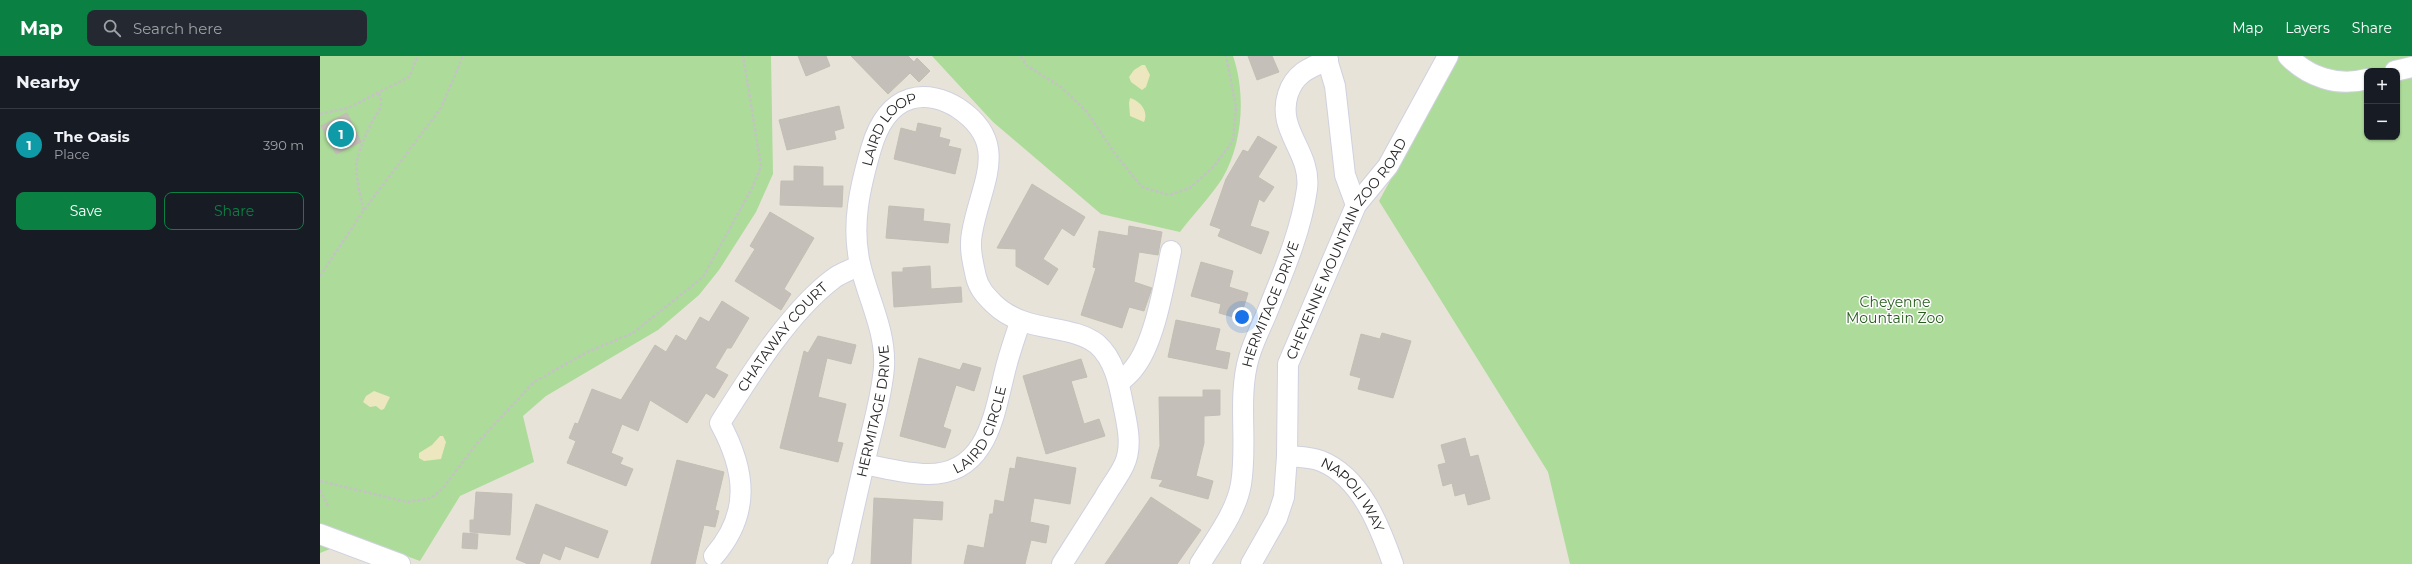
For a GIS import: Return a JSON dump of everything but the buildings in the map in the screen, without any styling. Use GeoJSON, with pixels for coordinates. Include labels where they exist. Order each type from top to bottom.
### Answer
{"type":"FeatureCollection","features":[{"type":"Feature","properties":{"kind":"street","name":"CHEYENNE MOUNTAIN ZOO ROAD"},"geometry":{"type":"LineString","coordinates":[[1251,564],[1277,518],[1284,497],[1288,456],[1288,364],[1356,205],[1388,166],[1448,56]]}},
{"type":"Feature","properties":{"kind":"street"},"geometry":{"type":"LineString","coordinates":[[2288,56],[2296,64],[2313,75],[2333,81],[2353,83],[2364,80]]}},
{"type":"Feature","properties":{"kind":"street"},"geometry":{"type":"LineString","coordinates":[[1327,58],[1335,86],[1345,175],[1356,205]]}},
{"type":"Feature","properties":{"kind":"street","name":"HERMITAGE DRIVE"},"geometry":{"type":"LineString","coordinates":[[1200,564],[1228,518],[1241,485],[1244,375],[1249,356],[1283,274],[1303,209],[1307,187],[1304,158],[1287,127],[1285,110],[1288,94],[1294,81],[1304,70],[1327,58]]}},
{"type":"Feature","properties":{"kind":"street"},"geometry":{"type":"LineString","coordinates":[[2400,70],[2412,67]]}},
{"type":"Feature","properties":{"kind":"street","name":"LAIRD LOOP"},"geometry":{"type":"LineString","coordinates":[[860,265],[856,214],[859,190],[874,136],[882,121],[898,105],[909,99],[924,96],[941,99],[969,116],[980,129],[987,142],[990,157],[972,234],[972,256],[978,282],[985,296],[998,308],[1020,322]]}},
{"type":"Feature","properties":{"kind":"street"},"geometry":{"type":"LineString","coordinates":[[1118,383],[1134,368],[1144,353],[1159,307],[1172,251]]}},
{"type":"Feature","properties":{"kind":"street","name":"HERMITAGE DRIVE"},"geometry":{"type":"LineString","coordinates":[[842,562],[883,380],[884,363],[880,327],[860,265]]}},
{"type":"Feature","properties":{"kind":"street","name":"CHATAWAY COURT"},"geometry":{"type":"LineString","coordinates":[[714,556],[725,543],[734,527],[741,504],[740,475],[732,445],[720,423],[759,364],[806,304],[833,278],[860,265]]}},
{"type":"Feature","properties":{"kind":"street"},"geometry":{"type":"LineString","coordinates":[[1020,322],[1082,336],[1095,343],[1112,364],[1118,383],[1128,433],[1125,464],[1062,564]]}},
{"type":"Feature","properties":{"kind":"street","name":"LAIRD CIRCLE"},"geometry":{"type":"LineString","coordinates":[[864,464],[928,474],[943,472],[971,458],[982,447],[990,431],[1006,367],[1020,322]]}},
{"type":"Feature","properties":{"kind":"street","name":"NAPOLI WAY"},"geometry":{"type":"LineString","coordinates":[[1288,456],[1320,460],[1332,467],[1349,482],[1366,502],[1379,527],[1393,564]]}},
{"type":"Feature","properties":{"kind":"street"},"geometry":{"type":"LineString","coordinates":[[320,534],[400,564]]}},
{"type":"Feature","properties":{"kind":"path"},"geometry":{"type":"LineString","coordinates":[[320,114],[348,108],[409,77],[418,56]]}},
{"type":"Feature","properties":{"kind":"path"},"geometry":{"type":"LineString","coordinates":[[320,276],[364,210],[441,108],[463,56]]}},
{"type":"Feature","properties":{"kind":"path"},"geometry":{"type":"LineString","coordinates":[[320,481],[407,502],[431,498],[443,488],[478,442],[534,382],[588,352],[633,332],[703,277],[752,188],[762,166],[743,56]]}},
{"type":"Feature","properties":{"kind":"path"},"geometry":{"type":"LineString","coordinates":[[1021,56],[1026,65],[1061,87],[1087,112],[1115,154],[1142,187],[1169,195],[1190,188],[1214,166],[1233,141],[1236,107],[1226,56]]}},
{"type":"Feature","properties":{"kind":"path"},"geometry":{"type":"LineString","coordinates":[[364,210],[360,196],[357,162],[370,125],[381,108],[382,99],[378,92]]}},
{"type":"Feature","properties":{"kind":"path"},"geometry":{"type":"LineString","coordinates":[[320,490],[328,506]]}},
{"type":"Feature","properties":{"kind":"green space"},"geometry":{"type":"Polygon","coordinates":[[[320,56],[771,56],[773,174],[756,212],[719,270],[699,295],[658,330],[546,396],[523,416],[534,462],[460,496],[420,561],[347,534],[330,549],[320,553],[320,56]]]}},
{"type":"Feature","properties":{"kind":"green space"},"geometry":{"type":"Polygon","coordinates":[[[932,56],[1233,56],[1240,86],[1241,102],[1238,134],[1229,165],[1222,179],[1180,232],[1101,214],[993,122],[932,56]]]}},
{"type":"Feature","properties":{"kind":"green space","name":"Cheyenne Mountain Zoo"},"geometry":{"type":"Polygon","coordinates":[[[1458,56],[2412,56],[2412,564],[1570,564],[1548,472],[1379,201],[1458,56]]]}},
{"type":"Feature","properties":{"kind":"sand"},"geometry":{"type":"Polygon","coordinates":[[[1142,65],[1145,65],[1150,75],[1146,87],[1142,90],[1131,82],[1129,77],[1134,70],[1142,65]]]}},
{"type":"Feature","properties":{"kind":"sand"},"geometry":{"type":"Polygon","coordinates":[[[1130,98],[1137,101],[1143,107],[1145,114],[1144,122],[1130,116],[1130,98]]]}},
{"type":"Feature","properties":{"kind":"sand"},"geometry":{"type":"Polygon","coordinates":[[[374,391],[390,397],[384,409],[381,410],[376,406],[370,407],[363,402],[366,396],[374,391]]]}},
{"type":"Feature","properties":{"kind":"sand"},"geometry":{"type":"Polygon","coordinates":[[[440,436],[443,436],[446,442],[441,459],[424,461],[419,458],[419,453],[432,445],[440,436]]]}},
{"type":"Feature","properties":{"kind":"place","name":"The Oasis"},"geometry":{"type":"Point","coordinates":[341,134]}}]}
